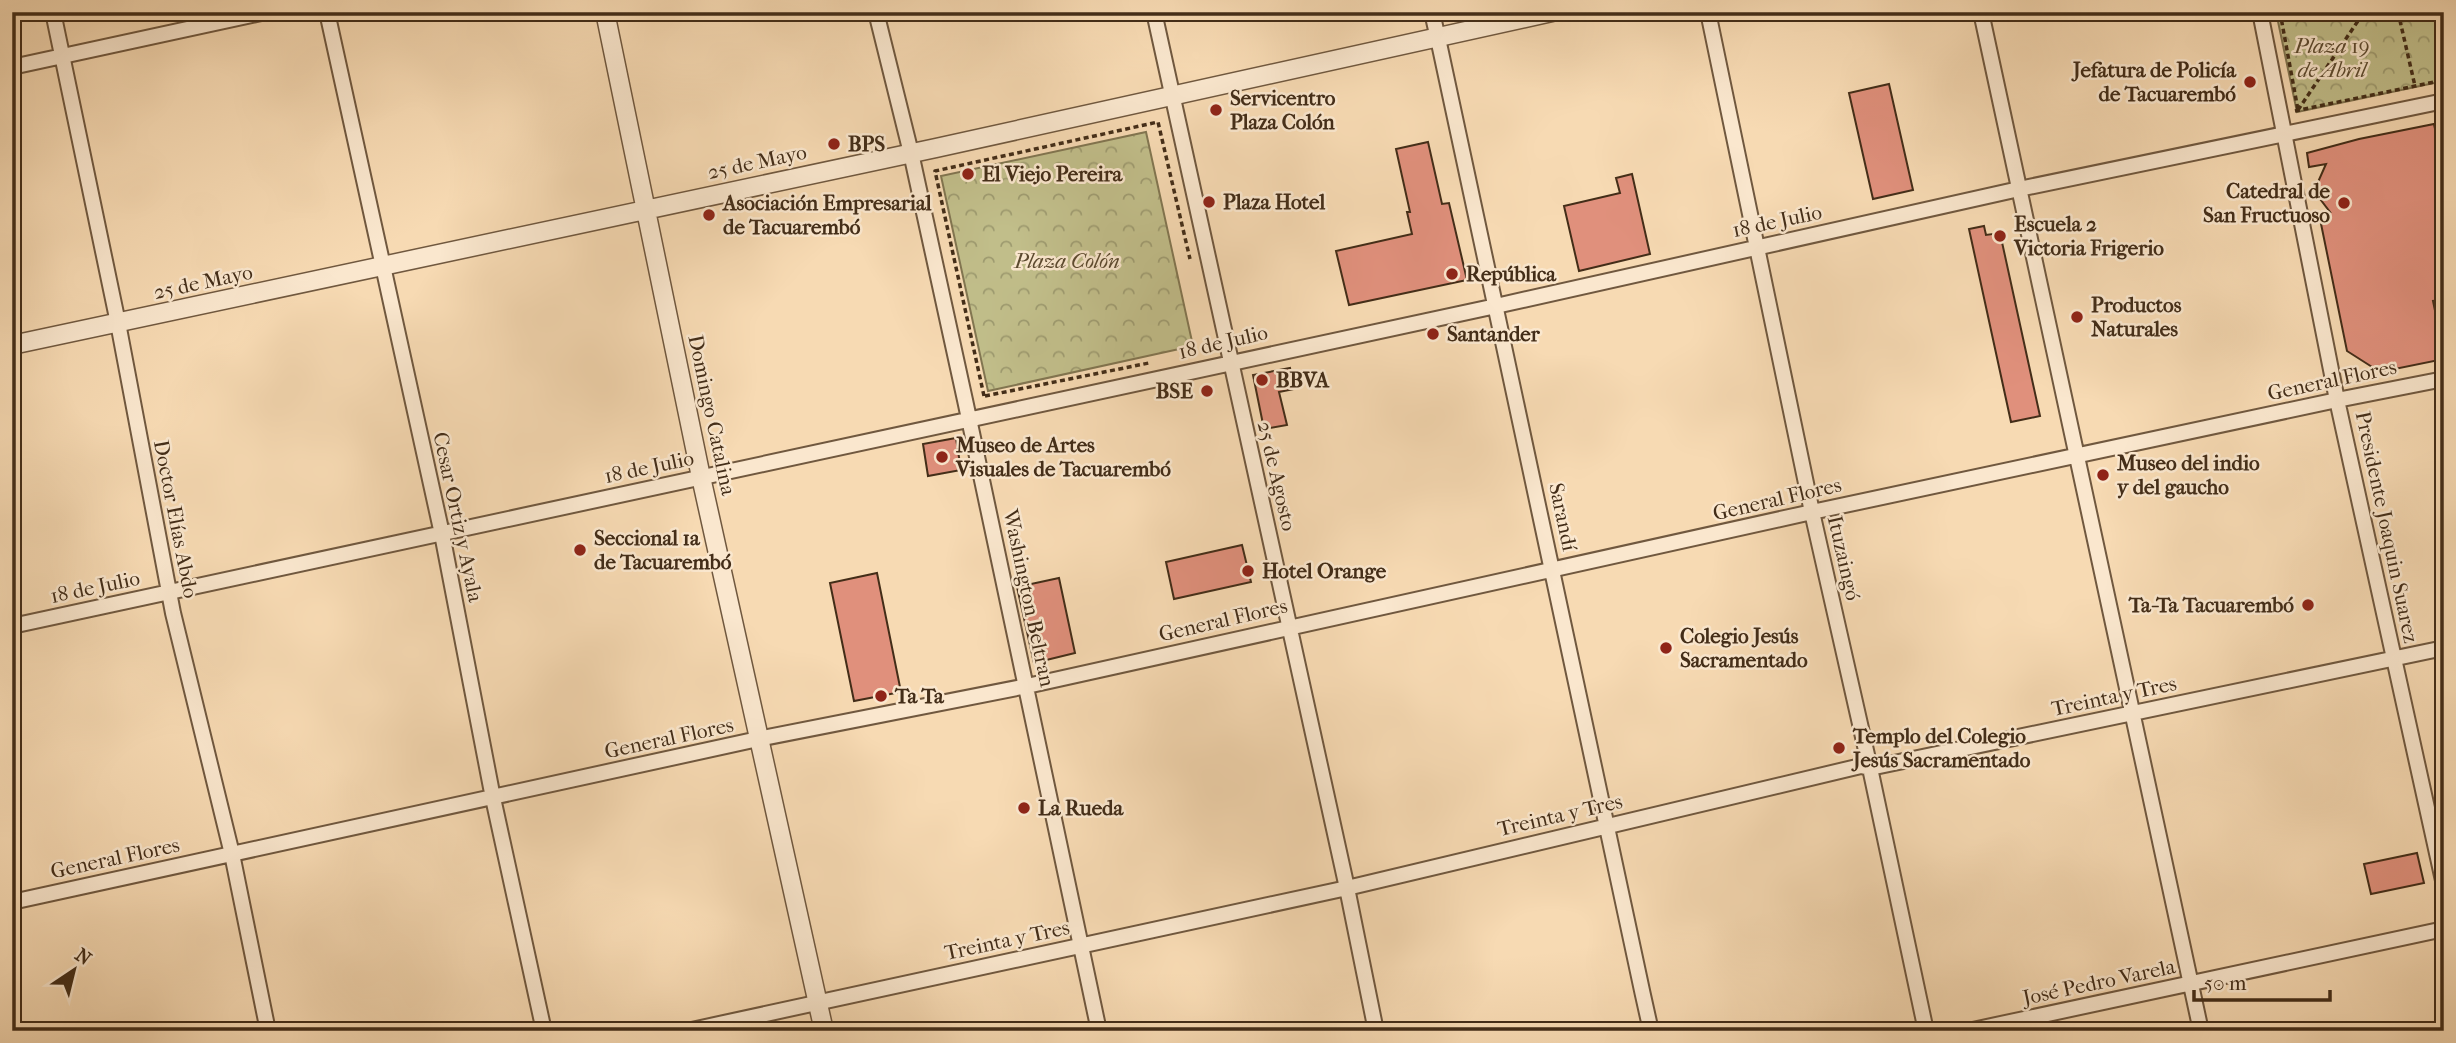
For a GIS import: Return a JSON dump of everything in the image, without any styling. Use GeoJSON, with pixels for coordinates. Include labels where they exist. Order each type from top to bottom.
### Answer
{"type":"FeatureCollection","features":[{"type":"Feature","properties":{"kind":"street","name":"Doctor Elías Abdo"},"geometry":{"type":"LineString","coordinates":[[54,12],[118,323],[169,592],[232,854],[268,1031]]}},
{"type":"Feature","properties":{"kind":"street"},"geometry":{"type":"LineString","coordinates":[[12,67],[266,12]]}},
{"type":"Feature","properties":{"kind":"street","name":"Cesar Ortiz y Ayala"},"geometry":{"type":"LineString","coordinates":[[327,12],[442,534],[493,798],[544,1031]]}},
{"type":"Feature","properties":{"kind":"street","name":"Domingo Catalina"},"geometry":{"type":"LineString","coordinates":[[605,12],[701,477],[824,1031]]}},
{"type":"Feature","properties":{"kind":"street","name":"Washington Beltran"},"geometry":{"type":"LineString","coordinates":[[876,12],[911,153],[1099,1031]]}},
{"type":"Feature","properties":{"kind":"street","name":"25 de Agosto"},"geometry":{"type":"LineString","coordinates":[[1154,12],[1347,888],[1376,1031]]}},
{"type":"Feature","properties":{"kind":"street","name":"Sarandí"},"geometry":{"type":"LineString","coordinates":[[1433,12],[1651,1031]]}},
{"type":"Feature","properties":{"kind":"street","name":"25 de Mayo"},"geometry":{"type":"LineString","coordinates":[[12,345],[911,153],[1552,12]]}},
{"type":"Feature","properties":{"kind":"street","name":"Ituzaingó"},"geometry":{"type":"LineString","coordinates":[[1708,12],[1812,512],[1926,1031]]}},
{"type":"Feature","properties":{"kind":"street"},"geometry":{"type":"LineString","coordinates":[[1981,12],[2201,1031]]}},
{"type":"Feature","properties":{"kind":"street","name":"Presidente Joaquin Suarez"},"geometry":{"type":"LineString","coordinates":[[2260,12],[2337,400],[2444,885]]}},
{"type":"Feature","properties":{"kind":"street","name":"18 de Julio"},"geometry":{"type":"LineString","coordinates":[[12,626],[1496,306],[2019,189],[2444,101]]}},
{"type":"Feature","properties":{"kind":"street","name":"General Flores"},"geometry":{"type":"LineString","coordinates":[[12,902],[758,740],[1027,686],[1812,512],[2444,379]]}},
{"type":"Feature","properties":{"kind":"street","name":"Treinta y Tres"},"geometry":{"type":"LineString","coordinates":[[687,1031],[1347,888],[1861,766],[1870,768],[2444,648]]}},
{"type":"Feature","properties":{"kind":"street","name":"José Pedro Varela"},"geometry":{"type":"LineString","coordinates":[[1968,1031],[2444,929]]}},
{"type":"Feature","properties":{"kind":"path"},"geometry":{"type":"LineString","coordinates":[[2302,12],[2280,15],[2298,110],[2364,12]]}},
{"type":"Feature","properties":{"kind":"path"},"geometry":{"type":"LineString","coordinates":[[2398,12],[2415,86]]}},
{"type":"Feature","properties":{"kind":"path"},"geometry":{"type":"LineString","coordinates":[[2305,109],[2444,80]]}},
{"type":"Feature","properties":{"kind":"path"},"geometry":{"type":"LineString","coordinates":[[1158,361],[984,396],[934,171],[1158,122],[1192,269]]}},
{"type":"Feature","properties":{"kind":"green space","name":"Plaza 19 de Abril"},"geometry":{"type":"Polygon","coordinates":[[[2276,12],[2444,12],[2444,81],[2297,112],[2276,12]]]}},
{"type":"Feature","properties":{"kind":"green space","name":"Plaza Colón"},"geometry":{"type":"Polygon","coordinates":[[[1146,132],[1193,346],[988,391],[941,176],[1146,132]]]}},
{"type":"Feature","properties":{"kind":"building"},"geometry":{"type":"Polygon","coordinates":[[[1889,84],[1913,190],[1873,199],[1849,93],[1889,84]]]}},
{"type":"Feature","properties":{"kind":"building"},"geometry":{"type":"Polygon","coordinates":[[[2434,124],[2444,172],[2444,300],[2433,301],[2440,335],[2444,334],[2444,359],[2380,372],[2347,351],[2319,214],[2330,212],[2314,191],[2326,164],[2309,167],[2307,153],[2434,124]]]}},
{"type":"Feature","properties":{"kind":"building"},"geometry":{"type":"Polygon","coordinates":[[[1428,142],[1442,204],[1449,203],[1467,280],[1349,305],[1336,251],[1412,234],[1407,212],[1410,212],[1396,149],[1428,142]]]}},
{"type":"Feature","properties":{"kind":"building"},"geometry":{"type":"Polygon","coordinates":[[[1632,174],[1650,254],[1579,271],[1564,206],[1620,193],[1616,178],[1632,174]]]}},
{"type":"Feature","properties":{"kind":"building"},"geometry":{"type":"Polygon","coordinates":[[[1984,226],[1986,235],[2000,233],[2040,416],[2011,422],[1969,229],[1984,226]]]}},
{"type":"Feature","properties":{"kind":"building"},"geometry":{"type":"Polygon","coordinates":[[[1290,368],[1294,389],[1279,392],[1287,425],[1264,429],[1253,375],[1290,368]]]}},
{"type":"Feature","properties":{"kind":"building","name":"Museo de Artes Visuales de Tacuarembó"},"geometry":{"type":"Polygon","coordinates":[[[956,438],[961,470],[928,476],[923,444],[956,438]]]}},
{"type":"Feature","properties":{"kind":"building"},"geometry":{"type":"Polygon","coordinates":[[[1242,545],[1251,582],[1174,599],[1166,562],[1242,545]]]}},
{"type":"Feature","properties":{"kind":"building"},"geometry":{"type":"Polygon","coordinates":[[[877,573],[901,692],[854,701],[830,583],[877,573]]]}},
{"type":"Feature","properties":{"kind":"building"},"geometry":{"type":"Polygon","coordinates":[[[1059,578],[1075,653],[1034,663],[1017,587],[1059,578]]]}},
{"type":"Feature","properties":{"kind":"building"},"geometry":{"type":"Polygon","coordinates":[[[2417,853],[2424,883],[2371,894],[2364,864],[2417,853]]]}},
{"type":"Feature","properties":{"kind":"place","name":"Jefatura de Policía de Tacuarembó"},"geometry":{"type":"Point","coordinates":[2250,82]}},
{"type":"Feature","properties":{"kind":"place","name":"Servicentro Plaza Colón"},"geometry":{"type":"Point","coordinates":[1216,110]}},
{"type":"Feature","properties":{"kind":"place","name":"BPS"},"geometry":{"type":"Point","coordinates":[834,144]}},
{"type":"Feature","properties":{"kind":"place","name":"El Viejo Pereira"},"geometry":{"type":"Point","coordinates":[968,174]}},
{"type":"Feature","properties":{"kind":"place","name":"Plaza Hotel"},"geometry":{"type":"Point","coordinates":[1209,202]}},
{"type":"Feature","properties":{"kind":"place","name":"Catedral de San Fructuoso"},"geometry":{"type":"Point","coordinates":[2344,203]}},
{"type":"Feature","properties":{"kind":"place","name":"Asociación Empresarial de Tacuarembó"},"geometry":{"type":"Point","coordinates":[709,215]}},
{"type":"Feature","properties":{"kind":"place","name":"Escuela 2 Victoria Frigerio"},"geometry":{"type":"Point","coordinates":[2000,236]}},
{"type":"Feature","properties":{"kind":"place","name":"República"},"geometry":{"type":"Point","coordinates":[1452,274]}},
{"type":"Feature","properties":{"kind":"place","name":"Productos Naturales"},"geometry":{"type":"Point","coordinates":[2077,317]}},
{"type":"Feature","properties":{"kind":"place","name":"Santander"},"geometry":{"type":"Point","coordinates":[1433,334]}},
{"type":"Feature","properties":{"kind":"place","name":"BBVA"},"geometry":{"type":"Point","coordinates":[1262,380]}},
{"type":"Feature","properties":{"kind":"place","name":"BSE"},"geometry":{"type":"Point","coordinates":[1207,391]}},
{"type":"Feature","properties":{"kind":"place","name":"Museo de Artes Visuales de Tacuarembó"},"geometry":{"type":"Point","coordinates":[942,457]}},
{"type":"Feature","properties":{"kind":"place","name":"Museo del indio y del gaucho"},"geometry":{"type":"Point","coordinates":[2103,475]}},
{"type":"Feature","properties":{"kind":"place","name":"Seccional 1a de Tacuarembó"},"geometry":{"type":"Point","coordinates":[580,550]}},
{"type":"Feature","properties":{"kind":"place","name":"Hotel Orange"},"geometry":{"type":"Point","coordinates":[1248,571]}},
{"type":"Feature","properties":{"kind":"place","name":"Ta-Ta Tacuarembó"},"geometry":{"type":"Point","coordinates":[2308,605]}},
{"type":"Feature","properties":{"kind":"place","name":"Colegio Jesús Sacramentado"},"geometry":{"type":"Point","coordinates":[1666,648]}},
{"type":"Feature","properties":{"kind":"place","name":"Ta Ta"},"geometry":{"type":"Point","coordinates":[881,696]}},
{"type":"Feature","properties":{"kind":"place","name":"Templo del Colegio Jesús Sacramentado"},"geometry":{"type":"Point","coordinates":[1839,748]}},
{"type":"Feature","properties":{"kind":"place","name":"La Rueda"},"geometry":{"type":"Point","coordinates":[1024,808]}}]}
